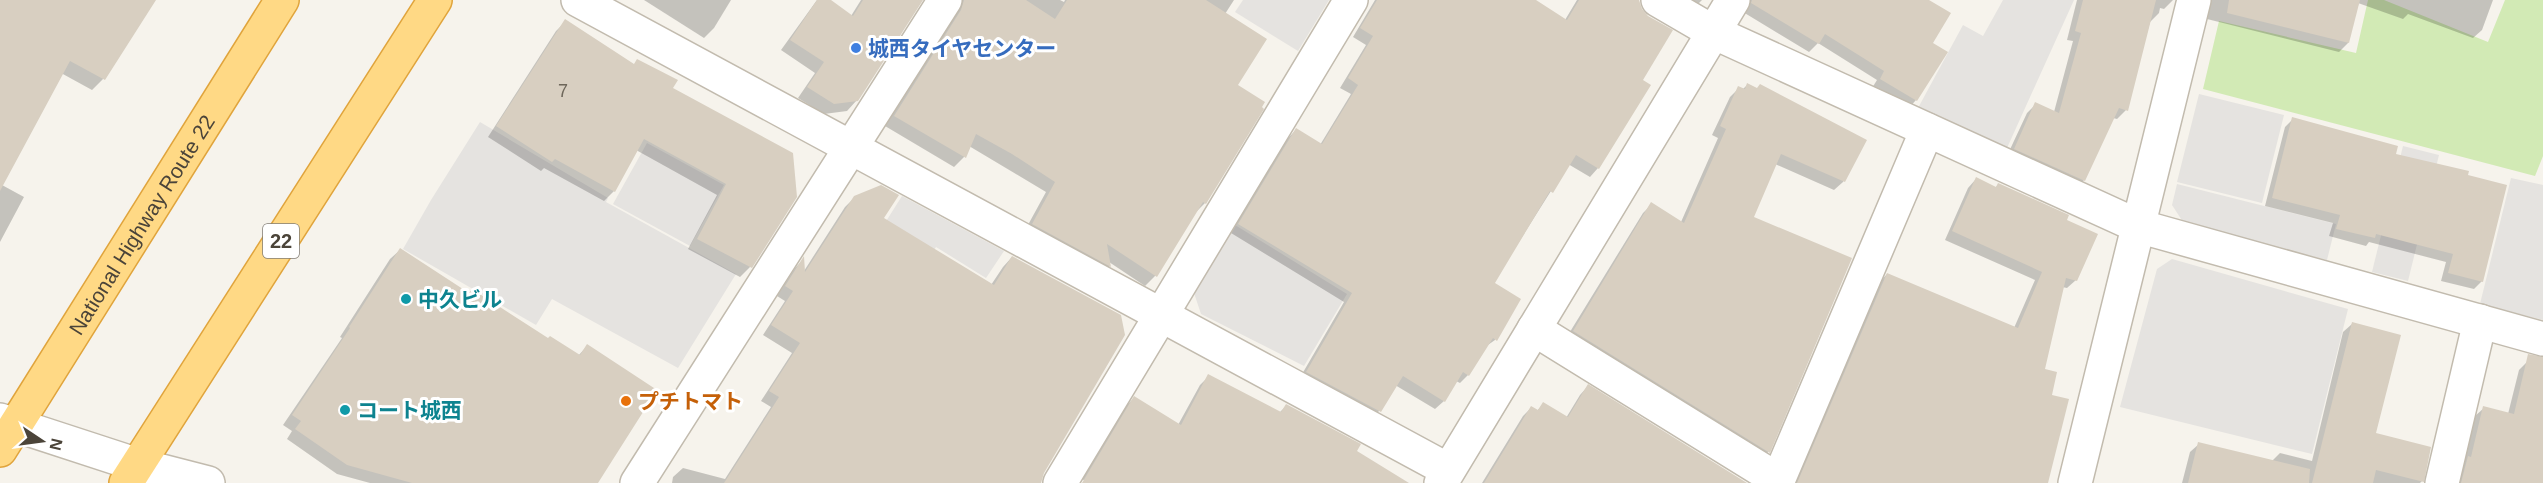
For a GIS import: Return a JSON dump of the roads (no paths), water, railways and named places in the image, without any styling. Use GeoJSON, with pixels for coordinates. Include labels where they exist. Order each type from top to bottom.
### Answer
{"type":"FeatureCollection","features":[{"type":"Feature","properties":{"kind":"highway","name":"National Highway Route 22"},"geometry":{"type":"LineString","coordinates":[[5,432],[282,0]]}},
{"type":"Feature","properties":{"kind":"highway","name":"22"},"geometry":{"type":"LineString","coordinates":[[132,474],[435,0]]}},
{"type":"Feature","properties":{"kind":"street"},"geometry":{"type":"LineString","coordinates":[[578,0],[1161,315],[1444,477],[1733,0]]}},
{"type":"Feature","properties":{"kind":"street"},"geometry":{"type":"LineString","coordinates":[[637,483],[945,0]]}},
{"type":"Feature","properties":{"kind":"street"},"geometry":{"type":"LineString","coordinates":[[1060,483],[1351,0]]}},
{"type":"Feature","properties":{"kind":"street"},"geometry":{"type":"LineString","coordinates":[[1658,0],[1713,32],[2138,226],[2543,339]]}},
{"type":"Feature","properties":{"kind":"street"},"geometry":{"type":"LineString","coordinates":[[2075,483],[2194,0]]}},
{"type":"Feature","properties":{"kind":"street"},"geometry":{"type":"LineString","coordinates":[[1534,329],[1777,481],[1927,130]]}},
{"type":"Feature","properties":{"kind":"street"},"geometry":{"type":"LineString","coordinates":[[2442,483],[2481,321]]}},
{"type":"Feature","properties":{"kind":"street"},"geometry":{"type":"LineString","coordinates":[[5,432],[132,474],[208,483]]}},
{"type":"Feature","properties":{"kind":"place","name":"城西タイヤセンター"},"geometry":{"type":"Point","coordinates":[856,48]}},
{"type":"Feature","properties":{"kind":"place","name":"中久ビル"},"geometry":{"type":"Point","coordinates":[406,299]}},
{"type":"Feature","properties":{"kind":"place","name":"プチトマト"},"geometry":{"type":"Point","coordinates":[626,401]}},
{"type":"Feature","properties":{"kind":"place","name":"コート城西"},"geometry":{"type":"Point","coordinates":[345,410]}}]}
